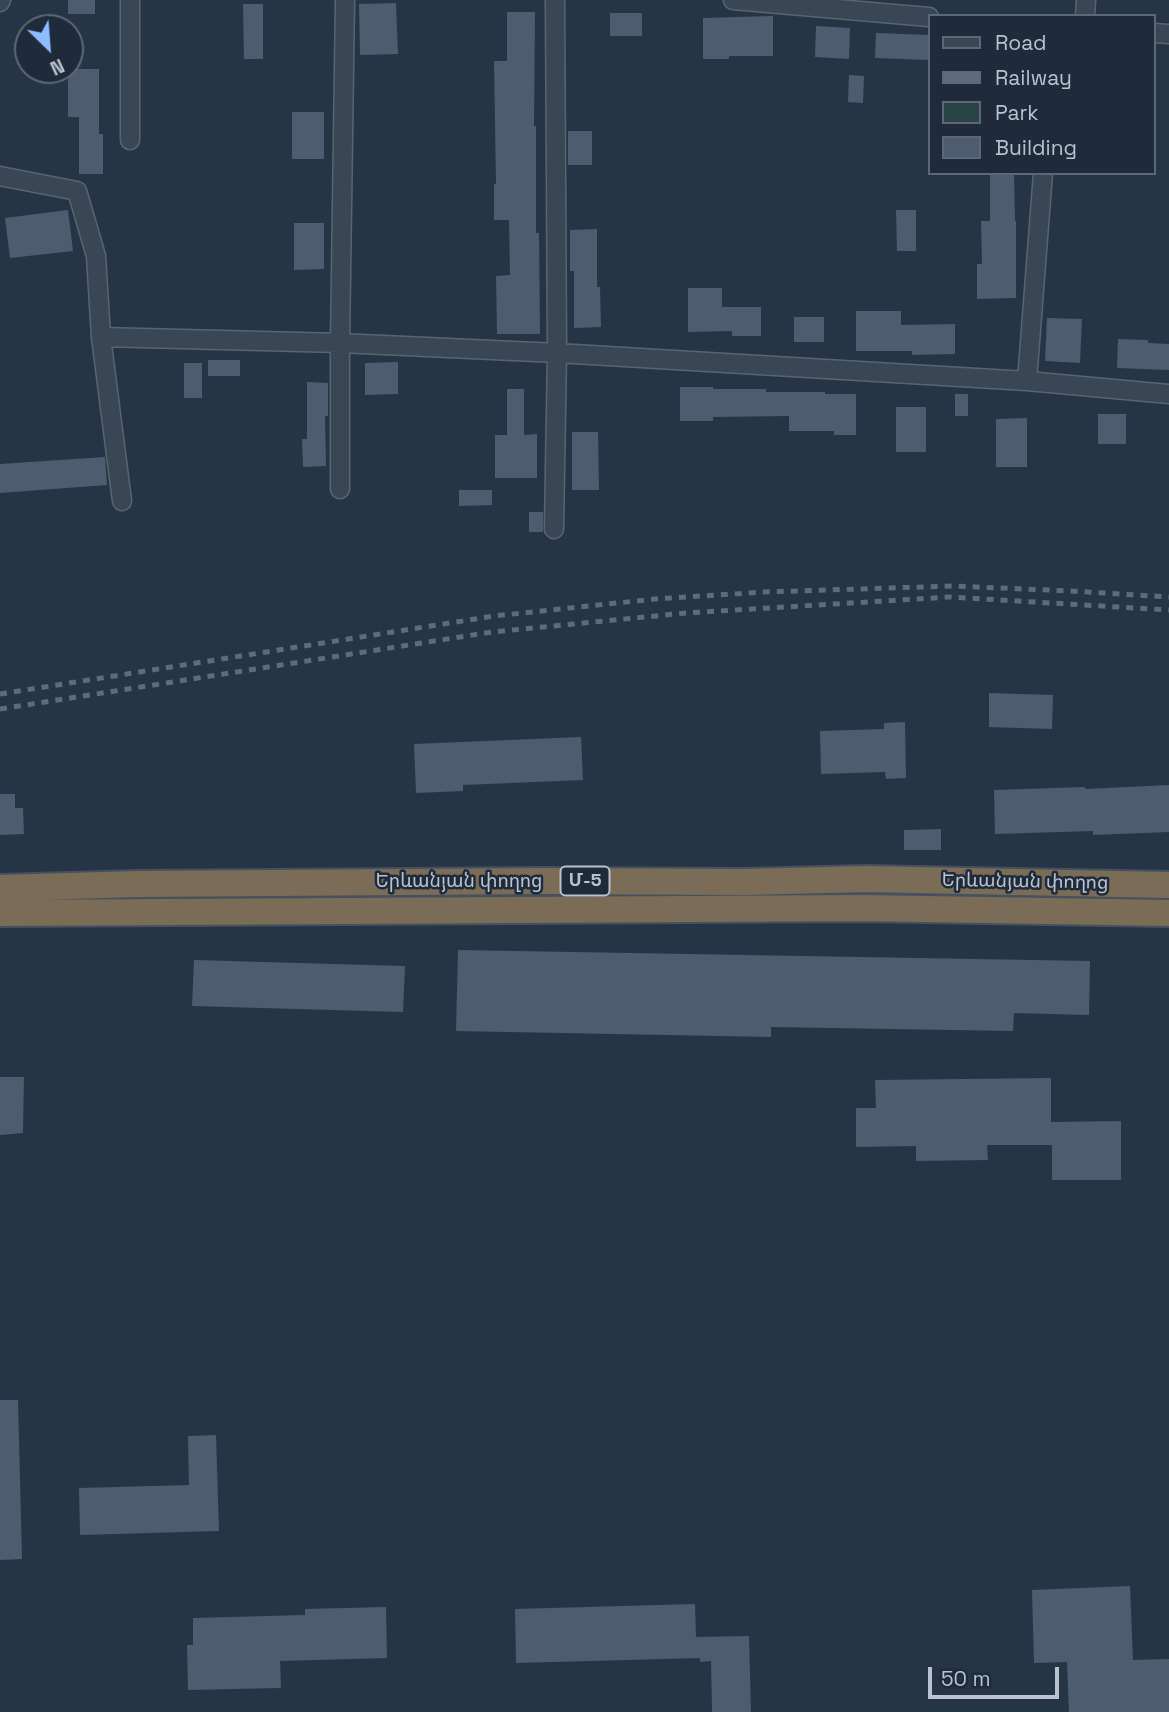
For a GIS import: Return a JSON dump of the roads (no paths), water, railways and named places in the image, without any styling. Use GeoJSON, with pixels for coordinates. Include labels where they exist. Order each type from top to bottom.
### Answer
{"type":"FeatureCollection","features":[{"type":"Feature","properties":{"kind":"highway","name":"Երևանյան փողոց"},"geometry":{"type":"LineString","coordinates":[[0,888],[138,884],[744,882],[865,879],[1169,885]]}},
{"type":"Feature","properties":{"kind":"highway"},"geometry":{"type":"LineString","coordinates":[[863,908],[865,879]]}},
{"type":"Feature","properties":{"kind":"highway"},"geometry":{"type":"LineString","coordinates":[[541,881],[542,909]]}},
{"type":"Feature","properties":{"kind":"highway","name":"Երևանյան փողոց"},"geometry":{"type":"LineString","coordinates":[[0,913],[863,908],[1169,914]]}},
{"type":"Feature","properties":{"kind":"street"},"geometry":{"type":"LineString","coordinates":[[130,0],[130,140]]}},
{"type":"Feature","properties":{"kind":"street"},"geometry":{"type":"LineString","coordinates":[[340,489],[345,0]]}},
{"type":"Feature","properties":{"kind":"street"},"geometry":{"type":"LineString","coordinates":[[554,529],[557,353],[555,0]]}},
{"type":"Feature","properties":{"kind":"street"},"geometry":{"type":"LineString","coordinates":[[733,0],[928,17]]}},
{"type":"Feature","properties":{"kind":"street"},"geometry":{"type":"LineString","coordinates":[[1027,381],[1043,175]]}},
{"type":"Feature","properties":{"kind":"street"},"geometry":{"type":"LineString","coordinates":[[0,176],[76,191],[96,256],[101,337],[122,501]]}},
{"type":"Feature","properties":{"kind":"street"},"geometry":{"type":"LineString","coordinates":[[101,337],[340,342],[557,353],[1027,381],[1169,394]]}},
{"type":"Feature","properties":{"kind":"railway"},"geometry":{"type":"LineString","coordinates":[[0,694],[494,616],[655,599],[764,592],[953,586],[1169,597]]}},
{"type":"Feature","properties":{"kind":"railway"},"geometry":{"type":"LineString","coordinates":[[0,709],[492,632],[686,613],[950,597],[1169,610]]}}]}
